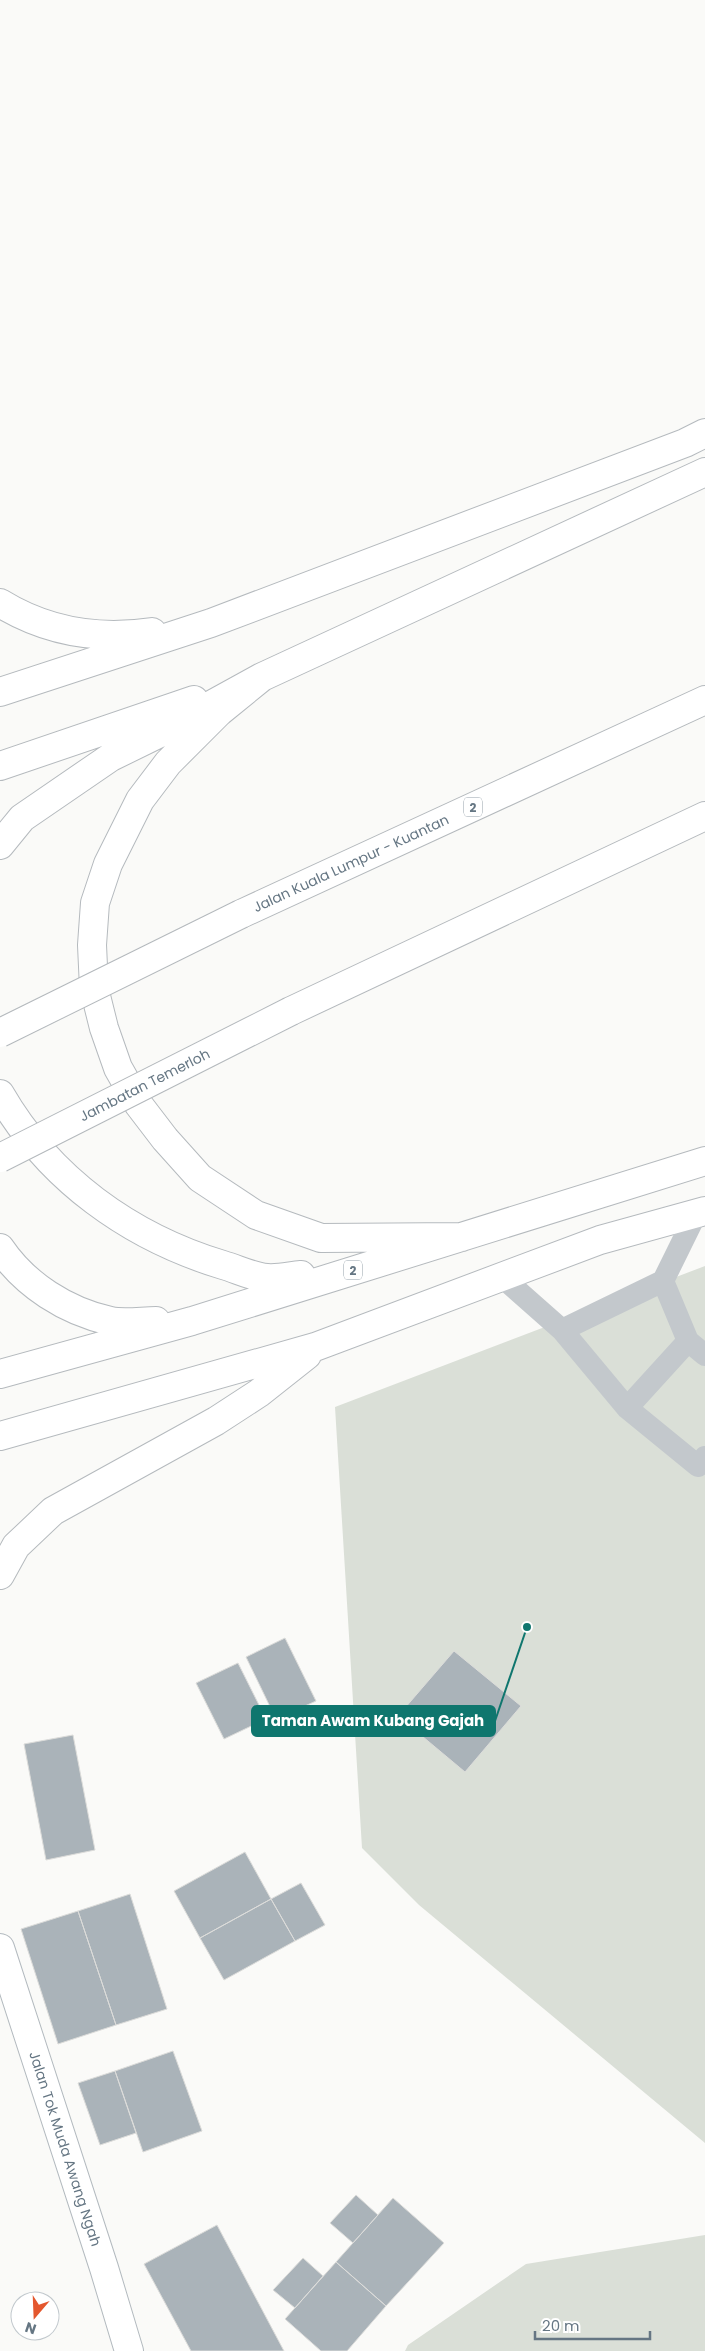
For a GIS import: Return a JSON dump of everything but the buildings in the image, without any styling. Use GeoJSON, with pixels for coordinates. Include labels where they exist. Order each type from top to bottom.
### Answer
{"type":"FeatureCollection","features":[{"type":"Feature","properties":{"kind":"main road"},"geometry":{"type":"LineString","coordinates":[[0,692],[211,623],[685,443],[705,433]]}},
{"type":"Feature","properties":{"kind":"main road"},"geometry":{"type":"LineString","coordinates":[[0,845],[22,818],[111,757],[162,732],[262,677],[705,472]]}},
{"type":"Feature","properties":{"kind":"main road"},"geometry":{"type":"LineString","coordinates":[[0,604],[13,612],[50,627],[85,635],[128,635],[211,623]]}},
{"type":"Feature","properties":{"kind":"main road"},"geometry":{"type":"LineString","coordinates":[[0,766],[262,677]]}},
{"type":"Feature","properties":{"kind":"main road"},"geometry":{"type":"LineString","coordinates":[[262,677],[219,712],[168,763],[140,800],[108,864],[94,903],[92,945],[94,988],[104,1028],[118,1068],[139,1105],[165,1139],[200,1178],[256,1215],[321,1238],[462,1236]]}},
{"type":"Feature","properties":{"kind":"main road","name":"Jalan Kuala Lumpur - Kuantan"},"geometry":{"type":"LineString","coordinates":[[0,1033],[241,914],[705,700]]}},
{"type":"Feature","properties":{"kind":"main road","name":"Jambatan Temerloh"},"geometry":{"type":"LineString","coordinates":[[0,1158],[291,1011],[705,816]]}},
{"type":"Feature","properties":{"kind":"main road"},"geometry":{"type":"LineString","coordinates":[[0,1094],[12,1115],[61,1174],[118,1219],[192,1256],[266,1278],[351,1271]]}},
{"type":"Feature","properties":{"kind":"main road","name":"2"},"geometry":{"type":"LineString","coordinates":[[0,1374],[192,1321],[705,1161]]}},
{"type":"Feature","properties":{"kind":"main road"},"geometry":{"type":"LineString","coordinates":[[0,1436],[316,1347],[600,1240],[701,1212]]}},
{"type":"Feature","properties":{"kind":"main road"},"geometry":{"type":"LineString","coordinates":[[0,1248],[11,1264],[38,1288],[71,1308],[111,1321],[192,1321]]}},
{"type":"Feature","properties":{"kind":"main road"},"geometry":{"type":"LineString","coordinates":[[0,1575],[16,1546],[53,1511],[216,1422],[259,1393],[316,1347]]}},
{"type":"Feature","properties":{"kind":"main road","name":"Jalan Tok Muda Awang Ngah"},"geometry":{"type":"LineString","coordinates":[[0,1948],[129,2351]]}},
{"type":"Feature","properties":{"kind":"lane"},"geometry":{"type":"LineString","coordinates":[[562,1330],[663,1281],[701,1212]]}},
{"type":"Feature","properties":{"kind":"lane"},"geometry":{"type":"LineString","coordinates":[[502,1277],[562,1330],[627,1408],[698,1466],[705,1457]]}},
{"type":"Feature","properties":{"kind":"lane"},"geometry":{"type":"LineString","coordinates":[[663,1281],[688,1341],[705,1355]]}},
{"type":"Feature","properties":{"kind":"lane"},"geometry":{"type":"LineString","coordinates":[[627,1408],[688,1341]]}},
{"type":"Feature","properties":{"kind":"shaded area"},"geometry":{"type":"Polygon","coordinates":[[[705,1266],[705,2143],[419,1905],[362,1848],[335,1407],[705,1266]]]}},
{"type":"Feature","properties":{"kind":"shaded area"},"geometry":{"type":"Polygon","coordinates":[[[705,2235],[705,2351],[405,2351],[408,2345],[526,2264],[705,2235]]]}},
{"type":"Feature","properties":{"kind":"place","name":"Taman Awam Kubang Gajah"},"geometry":{"type":"Point","coordinates":[527,1627]}}]}
